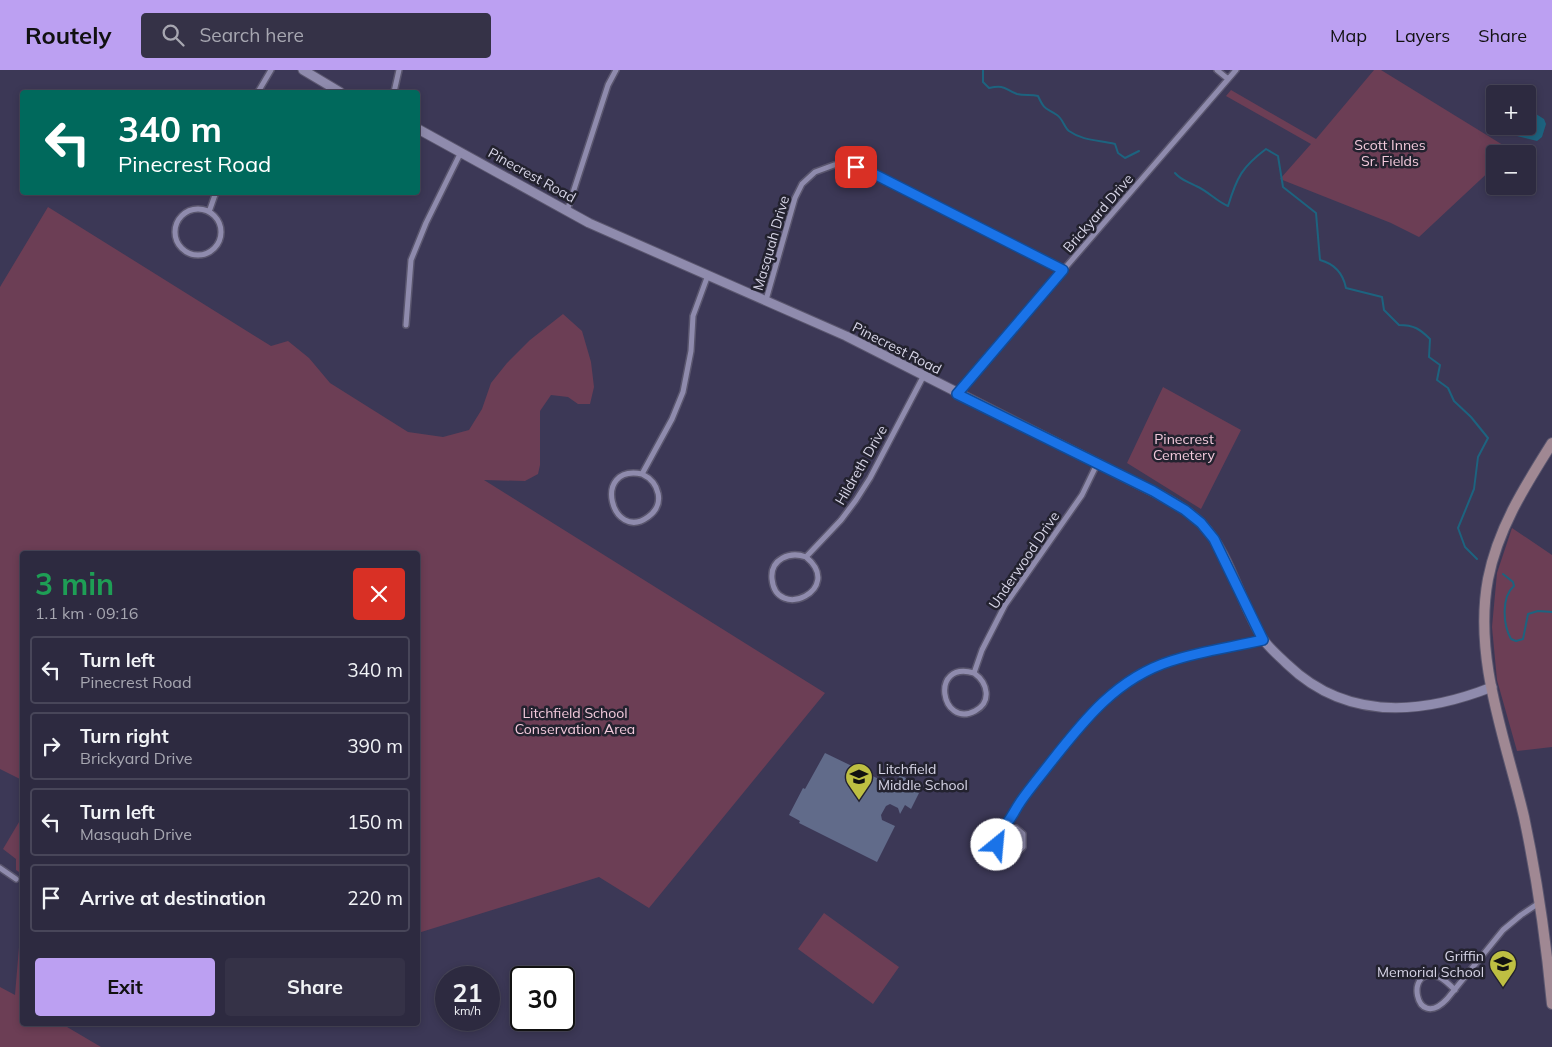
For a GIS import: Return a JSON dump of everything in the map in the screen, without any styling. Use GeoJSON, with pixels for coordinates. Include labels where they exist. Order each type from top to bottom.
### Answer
{"type":"FeatureCollection","features":[{"type":"Feature","properties":{"kind":"main road"},"geometry":{"type":"LineString","coordinates":[[1552,443],[1516,502],[1505,525],[1492,564],[1486,597],[1485,630],[1492,687],[1524,816],[1540,903],[1552,1004]]}},
{"type":"Feature","properties":{"kind":"street"},"geometry":{"type":"LineString","coordinates":[[259,90],[271,70]]}},
{"type":"Feature","properties":{"kind":"street"},"geometry":{"type":"LineString","coordinates":[[303,70],[337,90]]}},
{"type":"Feature","properties":{"kind":"street"},"geometry":{"type":"LineString","coordinates":[[394,90],[399,70]]}},
{"type":"Feature","properties":{"kind":"street"},"geometry":{"type":"LineString","coordinates":[[567,211],[608,85],[616,70]]}},
{"type":"Feature","properties":{"kind":"street"},"geometry":{"type":"LineString","coordinates":[[1217,70],[1228,80]]}},
{"type":"Feature","properties":{"kind":"street","name":"Brickyard Drive"},"geometry":{"type":"LineString","coordinates":[[957,394],[1236,70]]}},
{"type":"Feature","properties":{"kind":"street","name":"Pinecrest Road"},"geometry":{"type":"LineString","coordinates":[[420,130],[589,223],[846,336],[923,377],[1171,501],[1201,523],[1214,539],[1263,640],[1294,670],[1310,682],[1343,699],[1373,706],[1405,708],[1438,705],[1492,687]]}},
{"type":"Feature","properties":{"kind":"street"},"geometry":{"type":"LineString","coordinates":[[406,325],[410,260],[461,151]]}},
{"type":"Feature","properties":{"kind":"street","name":"Masquah Drive"},"geometry":{"type":"LineString","coordinates":[[766,300],[798,191],[815,172],[834,164],[844,164],[874,174],[1063,270]]}},
{"type":"Feature","properties":{"kind":"street"},"geometry":{"type":"LineString","coordinates":[[210,212],[215,195]]}},
{"type":"Feature","properties":{"kind":"street"},"geometry":{"type":"LineString","coordinates":[[199,209],[210,212],[219,221],[221,227],[220,241],[207,254],[200,256],[187,253],[176,240],[177,223],[188,211],[199,209]]}},
{"type":"Feature","properties":{"kind":"street"},"geometry":{"type":"LineString","coordinates":[[642,474],[672,419],[683,392],[691,351],[693,316],[708,275]]}},
{"type":"Feature","properties":{"kind":"street","name":"Hildreth Drive"},"geometry":{"type":"LineString","coordinates":[[806,557],[841,520],[856,500],[870,478],[923,377]]}},
{"type":"Feature","properties":{"kind":"street","name":"Underwood Drive"},"geometry":{"type":"LineString","coordinates":[[974,673],[982,650],[1005,605],[1082,495],[1097,464]]}},
{"type":"Feature","properties":{"kind":"street"},"geometry":{"type":"LineString","coordinates":[[630,473],[642,474],[648,476],[656,486],[659,492],[658,505],[655,511],[645,519],[632,521],[620,516],[612,507],[612,489],[614,483],[624,475],[630,473]]}},
{"type":"Feature","properties":{"kind":"street"},"geometry":{"type":"LineString","coordinates":[[791,554],[806,557],[812,562],[818,576],[814,590],[809,595],[795,600],[781,596],[775,590],[771,575],[778,561],[791,554]]}},
{"type":"Feature","properties":{"kind":"street"},"geometry":{"type":"LineString","coordinates":[[1007,827],[1020,830],[1024,838],[1022,847],[1016,853],[1003,852],[997,845],[999,832],[1007,827],[1021,801],[1077,729],[1101,702],[1116,690],[1151,669],[1171,660],[1263,640]]}},
{"type":"Feature","properties":{"kind":"street"},"geometry":{"type":"LineString","coordinates":[[961,671],[974,673],[985,683],[987,690],[983,704],[972,713],[957,712],[946,703],[944,690],[946,683],[955,673],[961,671]]}},
{"type":"Feature","properties":{"kind":"street"},"geometry":{"type":"LineString","coordinates":[[0,868],[16,879]]}},
{"type":"Feature","properties":{"kind":"street"},"geometry":{"type":"LineString","coordinates":[[1455,990],[1442,979],[1432,976],[1422,978],[1416,992],[1419,1002],[1423,1006],[1434,1008],[1443,1003],[1455,990],[1511,922],[1540,903]]}},
{"type":"Feature","properties":{"kind":"green space","name":"Scott Innes Sr. Fields"},"geometry":{"type":"Polygon","coordinates":[[[1374,70],[1381,70],[1503,145],[1486,145],[1486,174],[1419,237],[1391,223],[1280,179],[1311,144],[1226,96],[1231,90],[1316,139],[1374,70]]]}},
{"type":"Feature","properties":{"kind":"green space","name":"Litchfield School Conservation Area"},"geometry":{"type":"Polygon","coordinates":[[[48,207],[271,346],[288,341],[309,358],[330,383],[408,432],[443,437],[469,430],[482,409],[491,383],[507,363],[530,340],[563,314],[582,331],[591,362],[594,387],[590,404],[578,404],[568,397],[551,395],[540,411],[540,465],[538,474],[525,481],[484,480],[825,693],[649,908],[599,877],[420,932],[420,551],[20,551],[20,779],[0,769],[0,287],[48,207]]]}},
{"type":"Feature","properties":{"kind":"green space","name":"Pinecrest Cemetery"},"geometry":{"type":"Polygon","coordinates":[[[1163,387],[1241,430],[1201,509],[1127,463],[1163,387]]]}},
{"type":"Feature","properties":{"kind":"green space"},"geometry":{"type":"Polygon","coordinates":[[[1512,528],[1552,555],[1552,747],[1517,751],[1497,680],[1492,627],[1497,573],[1512,528]]]}},
{"type":"Feature","properties":{"kind":"green space"},"geometry":{"type":"Polygon","coordinates":[[[20,820],[20,873],[16,870],[16,859],[3,849],[20,820]]]}},
{"type":"Feature","properties":{"kind":"green space"},"geometry":{"type":"Polygon","coordinates":[[[824,913],[899,967],[873,1004],[798,949],[824,913]]]}},
{"type":"Feature","properties":{"kind":"green space"},"geometry":{"type":"Polygon","coordinates":[[[20,935],[20,1026],[65,1026],[101,1047],[0,1047],[0,987],[15,995],[20,935]]]}},
{"type":"Feature","properties":{"kind":"water"},"geometry":{"type":"Polygon","coordinates":[[[1536,114],[1544,119],[1546,124],[1542,137],[1537,141],[1516,135],[1536,135],[1536,114]]]}},
{"type":"Feature","properties":{"kind":"building","name":"Litchfield Middle School"},"geometry":{"type":"Polygon","coordinates":[[[825,753],[881,780],[882,778],[895,784],[900,775],[919,785],[916,791],[919,793],[911,809],[905,805],[900,814],[898,808],[890,804],[886,806],[881,815],[882,820],[895,826],[877,862],[799,823],[800,821],[789,815],[825,753]]]}},
{"type":"Feature","properties":{"kind":"waterway"},"geometry":{"type":"LineString","coordinates":[[983,70],[983,82],[989,88],[1002,87],[1017,94],[1038,96],[1044,106],[1059,117],[1067,129],[1074,134],[1115,144],[1118,153],[1125,158],[1139,151]]}},
{"type":"Feature","properties":{"kind":"waterway"},"geometry":{"type":"LineString","coordinates":[[1175,173],[1228,206],[1241,173],[1251,161],[1266,149],[1278,156],[1283,187],[1316,213],[1320,260],[1338,270],[1346,288],[1382,297],[1384,310],[1399,325],[1416,328],[1430,339],[1429,357],[1440,365],[1437,380],[1448,388],[1454,401],[1471,417],[1488,438],[1478,457],[1474,489],[1458,528],[1465,547],[1477,559]]}},
{"type":"Feature","properties":{"kind":"waterway"},"geometry":{"type":"LineString","coordinates":[[1503,574],[1513,582],[1514,586],[1505,604],[1506,626],[1511,639],[1516,641],[1523,639],[1528,614],[1538,611],[1552,612]]}},
{"type":"Feature","properties":{"kind":"place","name":"Litchfield Middle School"},"geometry":{"type":"Point","coordinates":[859,801]}},
{"type":"Feature","properties":{"kind":"place","name":"Griffin Memorial School"},"geometry":{"type":"Point","coordinates":[1503,988]}},
{"type":"Feature","properties":{"kind":"route"},"geometry":{"type":"LineString","coordinates":[[856,167],[874,174],[1063,270],[957,394],[1153,491],[1185,510],[1201,523],[1214,539],[1263,640],[1171,660],[1151,669],[1116,690],[1101,702],[1077,729],[1021,801],[1007,827],[999,832],[996,840],[997,845]]}}]}
